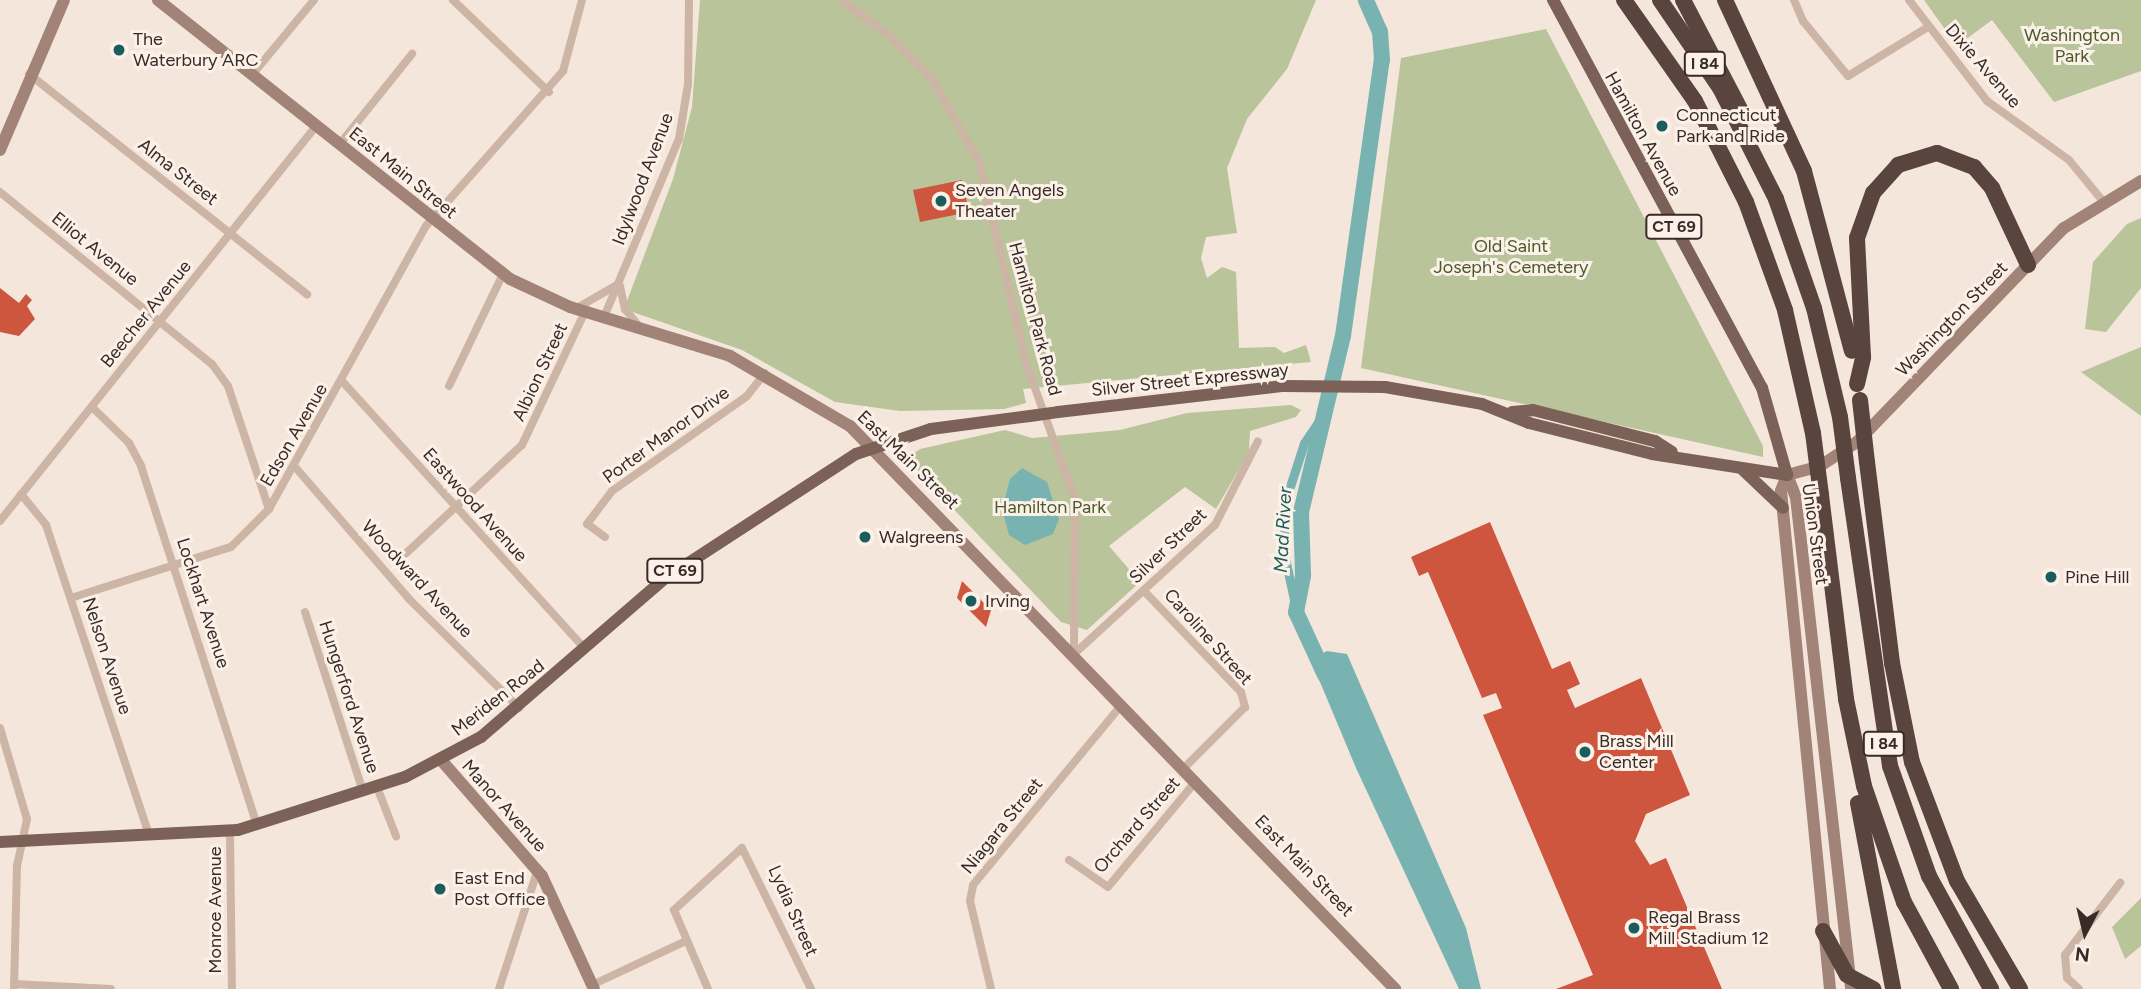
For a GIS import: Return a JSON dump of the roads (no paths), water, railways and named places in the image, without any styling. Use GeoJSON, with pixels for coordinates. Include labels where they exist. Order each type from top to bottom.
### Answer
{"type":"FeatureCollection","features":[{"type":"Feature","properties":{"kind":"highway","name":"I 84"},"geometry":{"type":"LineString","coordinates":[[1624,0],[1695,101],[1746,202],[1785,310],[1813,433],[1858,766],[1894,877],[1951,989]]}},
{"type":"Feature","properties":{"kind":"highway","name":"I 84"},"geometry":{"type":"LineString","coordinates":[[1660,0],[1744,133],[1800,262],[1840,417],[1874,686],[1893,775],[1928,876],[1991,989]]}},
{"type":"Feature","properties":{"kind":"highway"},"geometry":{"type":"LineString","coordinates":[[1683,0],[1737,97],[1744,133]]}},
{"type":"Feature","properties":{"kind":"highway"},"geometry":{"type":"LineString","coordinates":[[1725,0],[1808,182],[1836,276],[1858,392],[1892,663],[1912,762],[1957,881],[2020,989]]}},
{"type":"Feature","properties":{"kind":"highway"},"geometry":{"type":"LineString","coordinates":[[1858,392],[1863,362],[1854,282],[1858,230],[1873,193],[1898,165],[1937,153],[1974,167],[1992,188],[2028,265]]}},
{"type":"Feature","properties":{"kind":"highway"},"geometry":{"type":"LineString","coordinates":[[1858,766],[1855,790],[1893,984]]}},
{"type":"Feature","properties":{"kind":"highway"},"geometry":{"type":"LineString","coordinates":[[1823,931],[1850,983],[1873,989]]}},
{"type":"Feature","properties":{"kind":"main road"},"geometry":{"type":"LineString","coordinates":[[0,150],[29,74],[64,0]]}},
{"type":"Feature","properties":{"kind":"main road","name":"Hamilton Avenue"},"geometry":{"type":"LineString","coordinates":[[1553,0],[1762,388],[1787,475]]}},
{"type":"Feature","properties":{"kind":"main road","name":"East Main Street"},"geometry":{"type":"LineString","coordinates":[[166,2],[252,75],[503,274],[580,310],[639,326],[765,373],[873,446],[1395,989]]}},
{"type":"Feature","properties":{"kind":"main road","name":"Washington Street"},"geometry":{"type":"LineString","coordinates":[[1787,475],[1820,466],[1857,442],[2028,265],[2102,200],[2141,181]]}},
{"type":"Feature","properties":{"kind":"main road","name":"Silver Street Expressway"},"geometry":{"type":"LineString","coordinates":[[873,446],[931,429],[1058,412],[1311,385],[1344,385],[1416,390],[1512,412],[1528,409],[1630,435],[1672,453],[1787,475]]}},
{"type":"Feature","properties":{"kind":"main road","name":"Meriden Road"},"geometry":{"type":"LineString","coordinates":[[0,842],[24,837],[230,831],[257,826],[363,792],[442,761],[519,708],[692,558],[873,446]]}},
{"type":"Feature","properties":{"kind":"main road"},"geometry":{"type":"LineString","coordinates":[[1741,468],[1783,508]]}},
{"type":"Feature","properties":{"kind":"main road","name":"Union Street"},"geometry":{"type":"LineString","coordinates":[[1787,475],[1783,508],[1829,989]]}},
{"type":"Feature","properties":{"kind":"main road","name":"Union Street"},"geometry":{"type":"LineString","coordinates":[[1787,475],[1797,504],[1850,983]]}},
{"type":"Feature","properties":{"kind":"main road","name":"Manor Avenue"},"geometry":{"type":"LineString","coordinates":[[442,761],[538,869],[593,987]]}},
{"type":"Feature","properties":{"kind":"street"},"geometry":{"type":"LineString","coordinates":[[252,75],[314,0]]}},
{"type":"Feature","properties":{"kind":"street"},"geometry":{"type":"LineString","coordinates":[[453,0],[550,92]]}},
{"type":"Feature","properties":{"kind":"street","name":"Edson Avenue"},"geometry":{"type":"LineString","coordinates":[[71,598],[176,567],[231,547],[269,509],[296,468],[432,219],[550,92],[570,58],[582,0]]}},
{"type":"Feature","properties":{"kind":"street","name":"Idylwood Avenue"},"geometry":{"type":"LineString","coordinates":[[604,317],[679,139],[688,84],[689,0]]}},
{"type":"Feature","properties":{"kind":"street","name":"Hamilton Park Road"},"geometry":{"type":"LineString","coordinates":[[842,0],[891,37],[934,82],[979,162],[1027,366],[1075,499],[1074,654]]}},
{"type":"Feature","properties":{"kind":"street"},"geometry":{"type":"LineString","coordinates":[[1794,0],[1803,20],[1848,76],[1928,27]]}},
{"type":"Feature","properties":{"kind":"street","name":"Dixie Avenue"},"geometry":{"type":"LineString","coordinates":[[1909,0],[1987,100],[2069,160],[2102,200]]}},
{"type":"Feature","properties":{"kind":"street"},"geometry":{"type":"LineString","coordinates":[[339,145],[412,54]]}},
{"type":"Feature","properties":{"kind":"street","name":"Alma Street"},"geometry":{"type":"LineString","coordinates":[[29,74],[307,294]]}},
{"type":"Feature","properties":{"kind":"street","name":"Beecher Avenue"},"geometry":{"type":"LineString","coordinates":[[0,521],[316,126]]}},
{"type":"Feature","properties":{"kind":"street","name":"Elliot Avenue"},"geometry":{"type":"LineString","coordinates":[[0,192],[212,364],[228,386],[269,509]]}},
{"type":"Feature","properties":{"kind":"street"},"geometry":{"type":"LineString","coordinates":[[449,386],[503,274]]}},
{"type":"Feature","properties":{"kind":"street"},"geometry":{"type":"LineString","coordinates":[[580,310],[619,283],[625,309],[639,326]]}},
{"type":"Feature","properties":{"kind":"street","name":"Albion Street"},"geometry":{"type":"LineString","coordinates":[[400,559],[522,445],[580,310]]}},
{"type":"Feature","properties":{"kind":"street","name":"Porter Manor Drive"},"geometry":{"type":"LineString","coordinates":[[605,537],[587,524],[628,477],[709,426],[765,373]]}},
{"type":"Feature","properties":{"kind":"street","name":"Eastwood Avenue"},"geometry":{"type":"LineString","coordinates":[[342,382],[585,649]]}},
{"type":"Feature","properties":{"kind":"street","name":"Lockhart Avenue"},"geometry":{"type":"LineString","coordinates":[[92,407],[135,452],[176,567],[257,826]]}},
{"type":"Feature","properties":{"kind":"street","name":"Silver Street"},"geometry":{"type":"LineString","coordinates":[[1074,654],[1220,520],[1258,440]]}},
{"type":"Feature","properties":{"kind":"street","name":"Woodward Avenue"},"geometry":{"type":"LineString","coordinates":[[296,468],[409,599],[519,708]]}},
{"type":"Feature","properties":{"kind":"street","name":"Nelson Avenue"},"geometry":{"type":"LineString","coordinates":[[21,494],[46,525],[149,835]]}},
{"type":"Feature","properties":{"kind":"street","name":"Caroline Street"},"geometry":{"type":"LineString","coordinates":[[1144,591],[1241,692],[1245,707],[1184,768]]}},
{"type":"Feature","properties":{"kind":"street","name":"Hungerford Avenue"},"geometry":{"type":"LineString","coordinates":[[305,612],[363,792]]}},
{"type":"Feature","properties":{"kind":"street","name":"Niagara Street"},"geometry":{"type":"LineString","coordinates":[[991,989],[970,901],[972,885],[1122,704]]}},
{"type":"Feature","properties":{"kind":"street"},"geometry":{"type":"LineString","coordinates":[[0,728],[25,812],[24,837],[17,863],[14,987],[111,989]]}},
{"type":"Feature","properties":{"kind":"street","name":"Orchard Street"},"geometry":{"type":"LineString","coordinates":[[1069,860],[1108,887],[1196,781]]}},
{"type":"Feature","properties":{"kind":"street"},"geometry":{"type":"LineString","coordinates":[[377,787],[396,836]]}},
{"type":"Feature","properties":{"kind":"street","name":"Monroe Avenue"},"geometry":{"type":"LineString","coordinates":[[230,831],[232,989]]}},
{"type":"Feature","properties":{"kind":"street","name":"Lydia Street"},"geometry":{"type":"LineString","coordinates":[[686,942],[674,910],[744,849],[811,989]]}},
{"type":"Feature","properties":{"kind":"street"},"geometry":{"type":"LineString","coordinates":[[499,989],[538,869]]}},
{"type":"Feature","properties":{"kind":"street"},"geometry":{"type":"LineString","coordinates":[[2079,989],[2067,978],[2065,955],[2120,883]]}},
{"type":"Feature","properties":{"kind":"street"},"geometry":{"type":"LineString","coordinates":[[593,987],[686,942],[708,989]]}},
{"type":"Feature","properties":{"kind":"water"},"geometry":{"type":"Polygon","coordinates":[[[1022,468],[1047,482],[1059,519],[1053,534],[1025,545],[1009,535],[1002,509],[1010,479],[1022,468]]]}},
{"type":"Feature","properties":{"kind":"water"},"geometry":{"type":"Polygon","coordinates":[[[1327,651],[1347,654],[1466,928],[1481,989],[1459,989],[1356,768],[1315,670],[1317,656],[1327,651]]]}},
{"type":"Feature","properties":{"kind":"waterway","name":"Mad River"},"geometry":{"type":"LineString","coordinates":[[1325,675],[1296,612],[1303,575],[1301,512],[1343,336],[1382,60],[1380,32],[1366,0]]}},
{"type":"Feature","properties":{"kind":"waterway"},"geometry":{"type":"LineString","coordinates":[[1296,609],[1284,553],[1285,502],[1304,443],[1326,410]]}},
{"type":"Feature","properties":{"kind":"place","name":"The Waterbury ARC"},"geometry":{"type":"Point","coordinates":[119,50]}},
{"type":"Feature","properties":{"kind":"place","name":"Connecticut Park and Ride"},"geometry":{"type":"Point","coordinates":[1662,126]}},
{"type":"Feature","properties":{"kind":"place","name":"Seven Angels Theater"},"geometry":{"type":"Point","coordinates":[941,201]}},
{"type":"Feature","properties":{"kind":"place","name":"Walgreens"},"geometry":{"type":"Point","coordinates":[865,537]}},
{"type":"Feature","properties":{"kind":"place","name":"Pine Hill"},"geometry":{"type":"Point","coordinates":[2051,577]}},
{"type":"Feature","properties":{"kind":"place","name":"Irving"},"geometry":{"type":"Point","coordinates":[971,601]}},
{"type":"Feature","properties":{"kind":"place","name":"Brass Mill Center"},"geometry":{"type":"Point","coordinates":[1585,752]}},
{"type":"Feature","properties":{"kind":"place","name":"East End Post Office"},"geometry":{"type":"Point","coordinates":[440,889]}},
{"type":"Feature","properties":{"kind":"place","name":"Regal Brass Mill Stadium 12"},"geometry":{"type":"Point","coordinates":[1634,928]}},
{"type":"Feature","properties":{"kind":"park label","name":"Washington Park"},"geometry":{"type":"Point","coordinates":[2072,46]}},
{"type":"Feature","properties":{"kind":"park label","name":"Old Saint Joseph's Cemetery"},"geometry":{"type":"Point","coordinates":[1511,257]}},
{"type":"Feature","properties":{"kind":"park label","name":"Hamilton Park"},"geometry":{"type":"Point","coordinates":[1050,507]}}]}
